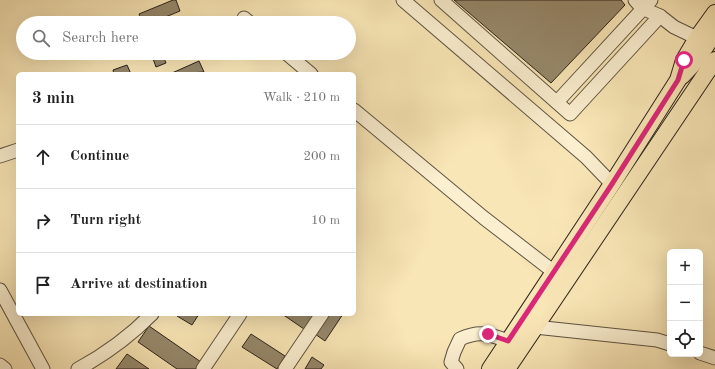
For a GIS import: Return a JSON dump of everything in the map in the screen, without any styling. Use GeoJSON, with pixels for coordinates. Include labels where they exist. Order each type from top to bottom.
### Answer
{"type":"FeatureCollection","features":[{"type":"Feature","properties":{"kind":"main road"},"geometry":{"type":"LineString","coordinates":[[678,80],[684,60],[697,38],[715,13]]}},
{"type":"Feature","properties":{"kind":"main road"},"geometry":{"type":"LineString","coordinates":[[490,369],[612,184],[678,80],[697,60],[715,32]]}},
{"type":"Feature","properties":{"kind":"main road"},"geometry":{"type":"LineString","coordinates":[[507,369],[715,60]]}},
{"type":"Feature","properties":{"kind":"street"},"geometry":{"type":"LineString","coordinates":[[403,0],[586,157],[612,184]]}},
{"type":"Feature","properties":{"kind":"street"},"geometry":{"type":"LineString","coordinates":[[441,0],[570,114],[660,16]]}},
{"type":"Feature","properties":{"kind":"street"},"geometry":{"type":"LineString","coordinates":[[557,102],[645,2],[674,27],[697,38]]}},
{"type":"Feature","properties":{"kind":"street"},"geometry":{"type":"LineString","coordinates":[[294,60],[309,72]]}},
{"type":"Feature","properties":{"kind":"street"},"geometry":{"type":"LineString","coordinates":[[356,112],[484,218],[554,272]]}},
{"type":"Feature","properties":{"kind":"street"},"geometry":{"type":"LineString","coordinates":[[0,156],[16,151]]}},
{"type":"Feature","properties":{"kind":"street"},"geometry":{"type":"LineString","coordinates":[[0,290],[43,369]]}},
{"type":"Feature","properties":{"kind":"street"},"geometry":{"type":"LineString","coordinates":[[78,369],[99,358],[133,333],[150,316]]}},
{"type":"Feature","properties":{"kind":"street"},"geometry":{"type":"LineString","coordinates":[[203,369],[239,316]]}},
{"type":"Feature","properties":{"kind":"street"},"geometry":{"type":"LineString","coordinates":[[285,369],[321,316]]}},
{"type":"Feature","properties":{"kind":"street"},"geometry":{"type":"LineString","coordinates":[[535,327],[657,340],[667,343]]}},
{"type":"Feature","properties":{"kind":"street"},"geometry":{"type":"LineString","coordinates":[[457,369],[451,362],[460,338],[474,333],[488,334],[508,341]]}},
{"type":"Feature","properties":{"kind":"street"},"geometry":{"type":"LineString","coordinates":[[0,365],[5,369]]}},
{"type":"Feature","properties":{"kind":"building"},"geometry":{"type":"Polygon","coordinates":[[[173,0],[176,0],[180,11],[168,16],[140,16],[139,14],[173,0]]]}},
{"type":"Feature","properties":{"kind":"building"},"geometry":{"type":"Polygon","coordinates":[[[454,0],[621,0],[625,5],[551,83],[454,0]]]}},
{"type":"Feature","properties":{"kind":"building"},"geometry":{"type":"Polygon","coordinates":[[[154,60],[165,60],[166,63],[156,67],[154,60]]]}},
{"type":"Feature","properties":{"kind":"building"},"geometry":{"type":"Polygon","coordinates":[[[199,61],[204,72],[174,72],[199,61]]]}},
{"type":"Feature","properties":{"kind":"building"},"geometry":{"type":"Polygon","coordinates":[[[127,65],[130,72],[114,72],[113,70],[127,65]]]}},
{"type":"Feature","properties":{"kind":"building"},"geometry":{"type":"Polygon","coordinates":[[[177,316],[198,316],[192,325],[177,316]]]}},
{"type":"Feature","properties":{"kind":"building"},"geometry":{"type":"Polygon","coordinates":[[[285,316],[314,316],[304,329],[285,316]]]}},
{"type":"Feature","properties":{"kind":"building"},"geometry":{"type":"Polygon","coordinates":[[[328,316],[342,316],[325,341],[315,334],[328,316]]]}},
{"type":"Feature","properties":{"kind":"building"},"geometry":{"type":"Polygon","coordinates":[[[149,326],[201,362],[196,369],[177,369],[138,342],[149,326]]]}},
{"type":"Feature","properties":{"kind":"building"},"geometry":{"type":"Polygon","coordinates":[[[251,334],[285,356],[277,369],[242,347],[251,334]]]}},
{"type":"Feature","properties":{"kind":"building"},"geometry":{"type":"Polygon","coordinates":[[[127,354],[149,369],[116,369],[127,354]]]}},
{"type":"Feature","properties":{"kind":"building"},"geometry":{"type":"Polygon","coordinates":[[[312,357],[324,365],[321,369],[305,369],[312,357]]]}},
{"type":"Feature","properties":{"kind":"route"},"geometry":{"type":"LineString","coordinates":[[488,334],[508,341],[612,184],[678,80],[684,60]]}}]}
